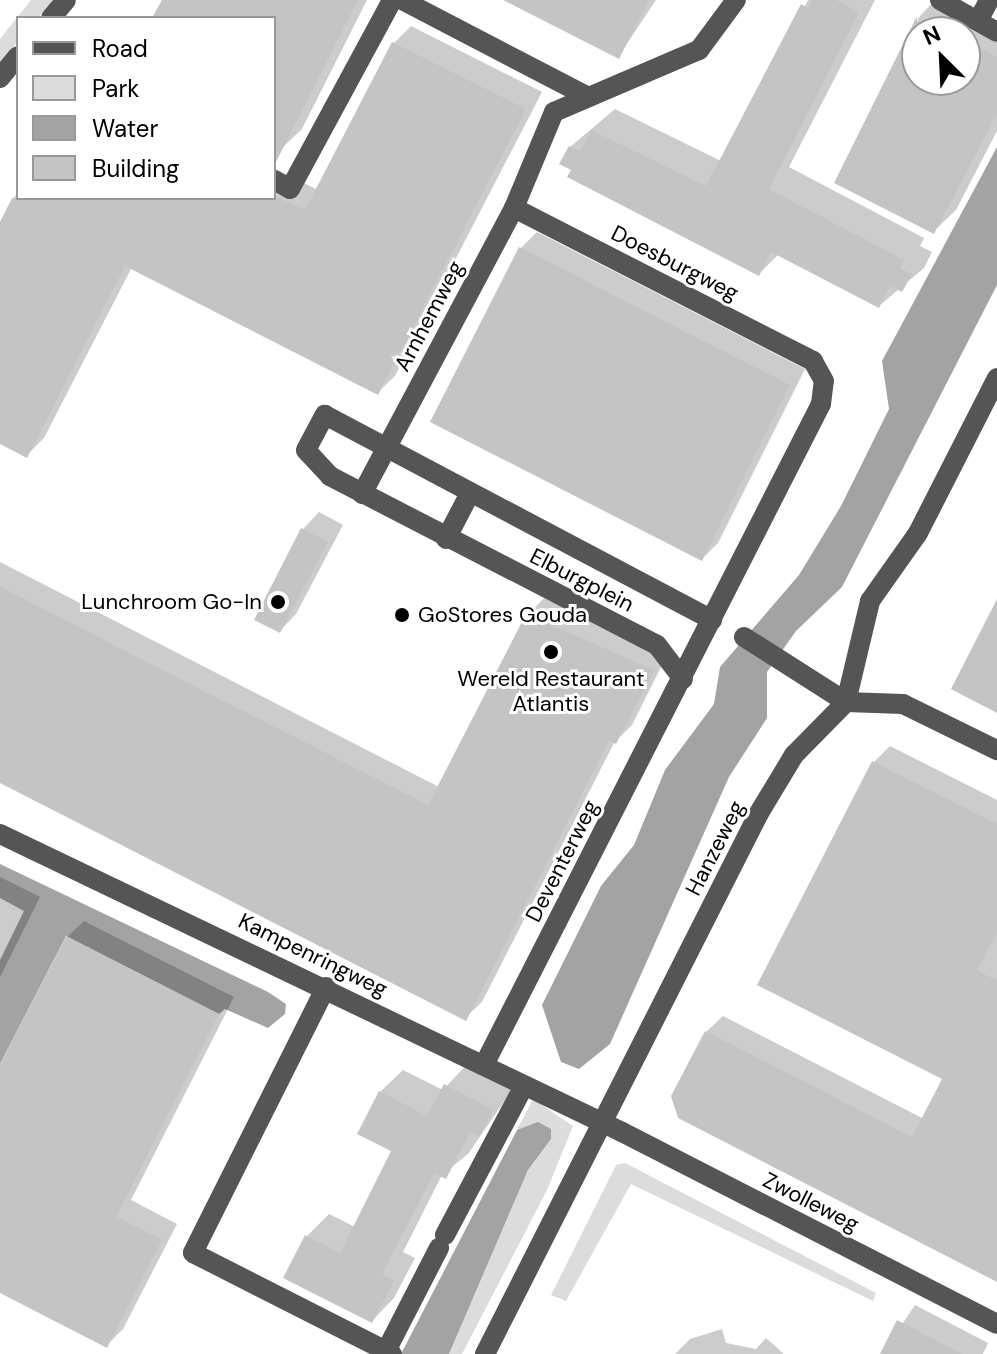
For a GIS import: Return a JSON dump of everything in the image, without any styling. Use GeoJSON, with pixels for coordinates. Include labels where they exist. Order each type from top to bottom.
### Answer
{"type":"FeatureCollection","features":[{"type":"Feature","properties":{"kind":"street"},"geometry":{"type":"LineString","coordinates":[[53,16],[66,0]]}},
{"type":"Feature","properties":{"kind":"street"},"geometry":{"type":"LineString","coordinates":[[276,181],[290,189],[392,0]]}},
{"type":"Feature","properties":{"kind":"street"},"geometry":{"type":"LineString","coordinates":[[402,0],[588,97]]}},
{"type":"Feature","properties":{"kind":"street"},"geometry":{"type":"LineString","coordinates":[[514,208],[554,112],[712,42],[736,0]]}},
{"type":"Feature","properties":{"kind":"street"},"geometry":{"type":"LineString","coordinates":[[940,0],[969,16]]}},
{"type":"Feature","properties":{"kind":"street"},"geometry":{"type":"LineString","coordinates":[[0,78],[16,58]]}},
{"type":"Feature","properties":{"kind":"street","name":"Doesburgweg"},"geometry":{"type":"LineString","coordinates":[[514,208],[813,361],[824,381],[821,404],[683,679]]}},
{"type":"Feature","properties":{"kind":"street","name":"Arnhemweg"},"geometry":{"type":"LineString","coordinates":[[386,448],[514,208]]}},
{"type":"Feature","properties":{"kind":"street"},"geometry":{"type":"LineString","coordinates":[[846,702],[870,601],[918,533],[997,378]]}},
{"type":"Feature","properties":{"kind":"street","name":"Elburgplein"},"geometry":{"type":"LineString","coordinates":[[683,679],[657,645],[362,494],[315,466],[306,450],[325,415],[712,620]]}},
{"type":"Feature","properties":{"kind":"street"},"geometry":{"type":"LineString","coordinates":[[362,494],[386,448]]}},
{"type":"Feature","properties":{"kind":"street"},"geometry":{"type":"LineString","coordinates":[[446,539],[470,493]]}},
{"type":"Feature","properties":{"kind":"street"},"geometry":{"type":"LineString","coordinates":[[744,637],[783,656],[846,702],[903,704],[997,750]]}},
{"type":"Feature","properties":{"kind":"street","name":"Deventerweg"},"geometry":{"type":"LineString","coordinates":[[484,1065],[683,679]]}},
{"type":"Feature","properties":{"kind":"street","name":"Hanzeweg"},"geometry":{"type":"LineString","coordinates":[[485,1354],[759,813],[794,755],[846,702]]}},
{"type":"Feature","properties":{"kind":"street","name":"Kampenringweg"},"geometry":{"type":"LineString","coordinates":[[0,834],[326,987],[603,1123]]}},
{"type":"Feature","properties":{"kind":"street"},"geometry":{"type":"LineString","coordinates":[[326,987],[193,1253],[389,1353],[442,1242],[524,1086]]}},
{"type":"Feature","properties":{"kind":"street","name":"Zwolleweg"},"geometry":{"type":"LineString","coordinates":[[603,1123],[997,1324]]}},
{"type":"Feature","properties":{"kind":"green space"},"geometry":{"type":"Polygon","coordinates":[[[31,0],[53,0],[40,16],[18,16],[31,0]]]}},
{"type":"Feature","properties":{"kind":"green space"},"geometry":{"type":"Polygon","coordinates":[[[16,19],[16,43],[0,62],[0,39],[16,19]]]}},
{"type":"Feature","properties":{"kind":"green space"},"geometry":{"type":"Polygon","coordinates":[[[533,1099],[573,1126],[547,1190],[462,1354],[449,1354],[528,1170],[551,1139],[517,1130],[404,1348],[533,1099]]]}},
{"type":"Feature","properties":{"kind":"green space"},"geometry":{"type":"Polygon","coordinates":[[[625,1163],[876,1293],[873,1301],[631,1184],[566,1301],[551,1295],[616,1165],[625,1163]]]}},
{"type":"Feature","properties":{"kind":"water"},"geometry":{"type":"Polygon","coordinates":[[[997,147],[997,285],[842,587],[796,631],[767,672],[767,718],[729,777],[610,1044],[579,1069],[561,1062],[542,1005],[601,886],[634,845],[665,770],[714,704],[720,667],[799,575],[841,506],[889,409],[882,361],[997,147]]]}},
{"type":"Feature","properties":{"kind":"water"},"geometry":{"type":"Polygon","coordinates":[[[0,864],[268,992],[286,1004],[285,1014],[268,1028],[225,1009],[219,1014],[66,936],[0,1064],[0,960],[24,911],[0,898],[0,864]]]}},
{"type":"Feature","properties":{"kind":"water"},"geometry":{"type":"Polygon","coordinates":[[[538,1122],[551,1129],[551,1139],[528,1170],[449,1354],[401,1354],[517,1130],[538,1122]]]}},
{"type":"Feature","properties":{"kind":"building"},"geometry":{"type":"Polygon","coordinates":[[[162,0],[358,0],[276,162],[276,16],[153,16],[162,0]]]}},
{"type":"Feature","properties":{"kind":"building"},"geometry":{"type":"Polygon","coordinates":[[[503,0],[649,0],[619,59],[503,0]]]}},
{"type":"Feature","properties":{"kind":"building"},"geometry":{"type":"Polygon","coordinates":[[[812,0],[836,0],[859,12],[769,189],[904,260],[900,268],[912,274],[902,292],[890,286],[879,308],[771,252],[759,276],[567,177],[571,170],[559,164],[569,146],[581,151],[591,130],[706,186],[801,4],[808,8],[812,0]]]}},
{"type":"Feature","properties":{"kind":"building"},"geometry":{"type":"Polygon","coordinates":[[[392,42],[526,109],[378,395],[125,266],[27,458],[0,444],[0,222],[12,198],[279,198],[305,210],[392,42]]]}},
{"type":"Feature","properties":{"kind":"building"},"geometry":{"type":"Polygon","coordinates":[[[901,48],[901,96],[981,96],[981,48],[997,57],[997,114],[934,234],[834,183],[901,48]]]}},
{"type":"Feature","properties":{"kind":"building"},"geometry":{"type":"Polygon","coordinates":[[[519,247],[790,385],[702,561],[430,422],[519,247]]]}},
{"type":"Feature","properties":{"kind":"building"},"geometry":{"type":"Polygon","coordinates":[[[301,528],[328,542],[280,633],[254,620],[301,528]]]}},
{"type":"Feature","properties":{"kind":"building"},"geometry":{"type":"Polygon","coordinates":[[[0,587],[428,805],[526,614],[654,670],[616,744],[609,741],[466,1021],[0,783],[0,587]]]}},
{"type":"Feature","properties":{"kind":"building"},"geometry":{"type":"Polygon","coordinates":[[[997,599],[997,713],[951,689],[997,599]]]}},
{"type":"Feature","properties":{"kind":"building"},"geometry":{"type":"Polygon","coordinates":[[[872,761],[997,824],[997,931],[977,970],[997,981],[997,1282],[678,1118],[671,1096],[705,1031],[912,1137],[942,1079],[757,985],[872,761]]]}},
{"type":"Feature","properties":{"kind":"building"},"geometry":{"type":"Polygon","coordinates":[[[66,936],[219,1014],[116,1217],[162,1240],[107,1348],[0,1293],[0,1064],[66,936]]]}},
{"type":"Feature","properties":{"kind":"building"},"geometry":{"type":"Polygon","coordinates":[[[444,1084],[493,1110],[479,1137],[470,1132],[446,1179],[434,1173],[382,1274],[394,1281],[372,1323],[283,1278],[305,1235],[340,1253],[391,1151],[357,1134],[379,1091],[427,1116],[444,1084]]]}},
{"type":"Feature","properties":{"kind":"building"},"geometry":{"type":"Polygon","coordinates":[[[897,1320],[962,1354],[880,1354],[897,1320]]]}},
{"type":"Feature","properties":{"kind":"place","name":"Lunchroom Go-In"},"geometry":{"type":"Point","coordinates":[278,602]}},
{"type":"Feature","properties":{"kind":"place","name":"GoStores Gouda"},"geometry":{"type":"Point","coordinates":[402,615]}},
{"type":"Feature","properties":{"kind":"place","name":"Wereld Restaurant Atlantis"},"geometry":{"type":"Point","coordinates":[551,652]}}]}
